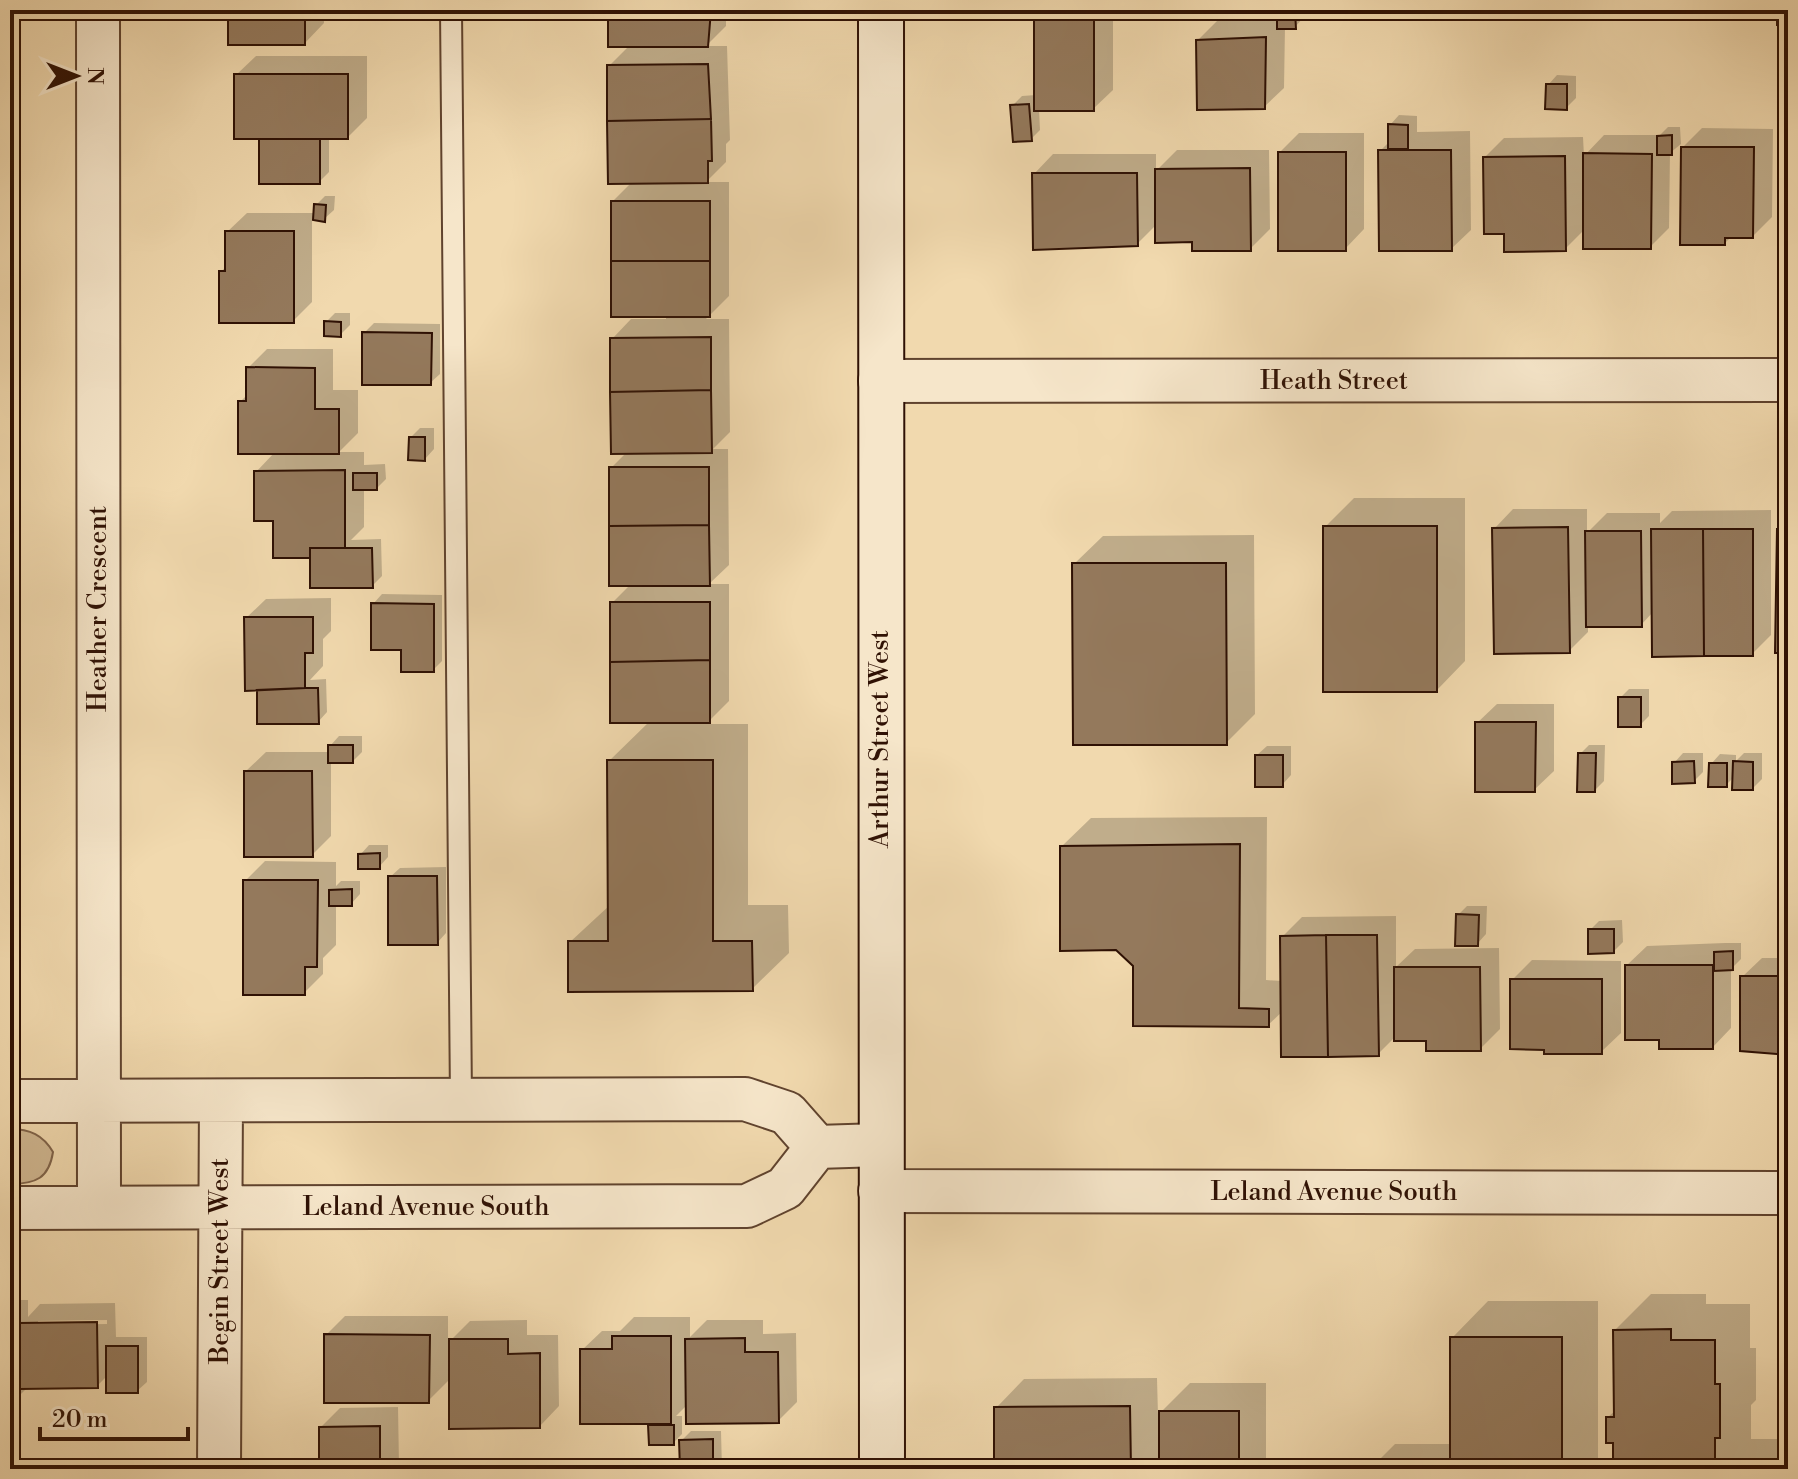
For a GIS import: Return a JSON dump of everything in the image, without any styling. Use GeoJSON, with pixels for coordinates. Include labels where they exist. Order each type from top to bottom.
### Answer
{"type":"FeatureCollection","features":[{"type":"Feature","properties":{"kind":"main road","name":"Arthur Street West"},"geometry":{"type":"LineString","coordinates":[[881,10],[882,1469]]}},
{"type":"Feature","properties":{"kind":"street","name":"Heather Crescent"},"geometry":{"type":"LineString","coordinates":[[98,10],[99,1207]]}},
{"type":"Feature","properties":{"kind":"street","name":"Heath Street"},"geometry":{"type":"LineString","coordinates":[[880,381],[1788,380]]}},
{"type":"Feature","properties":{"kind":"street"},"geometry":{"type":"LineString","coordinates":[[10,1101],[745,1099],[787,1113],[817,1147],[880,1145]]}},
{"type":"Feature","properties":{"kind":"street","name":"Begin Street West"},"geometry":{"type":"LineString","coordinates":[[219,1469],[221,1101]]}},
{"type":"Feature","properties":{"kind":"street","name":"Leland Avenue South"},"geometry":{"type":"LineString","coordinates":[[10,1208],[747,1206],[785,1188],[817,1147]]}},
{"type":"Feature","properties":{"kind":"street","name":"Leland Avenue South"},"geometry":{"type":"LineString","coordinates":[[880,1191],[1788,1193]]}},
{"type":"Feature","properties":{"kind":"lane"},"geometry":{"type":"LineString","coordinates":[[451,10],[461,1100]]}},
{"type":"Feature","properties":{"kind":"shaded area"},"geometry":{"type":"Polygon","coordinates":[[[10,1129],[35,1134],[53,1152],[48,1168],[40,1178],[10,1184],[10,1129]]]}},
{"type":"Feature","properties":{"kind":"building"},"geometry":{"type":"Polygon","coordinates":[[[228,10],[305,10],[305,45],[228,45],[228,10]]]}},
{"type":"Feature","properties":{"kind":"building"},"geometry":{"type":"Polygon","coordinates":[[[608,10],[711,10],[708,47],[608,47],[608,10]]]}},
{"type":"Feature","properties":{"kind":"building"},"geometry":{"type":"Polygon","coordinates":[[[1149,10],[1174,10],[1174,20],[1149,20],[1149,10]]]}},
{"type":"Feature","properties":{"kind":"building"},"geometry":{"type":"Polygon","coordinates":[[[1277,10],[1295,10],[1296,29],[1277,29],[1277,10]]]}},
{"type":"Feature","properties":{"kind":"building"},"geometry":{"type":"Polygon","coordinates":[[[1777,10],[1788,10],[1788,25],[1777,25],[1777,10]]]}},
{"type":"Feature","properties":{"kind":"building"},"geometry":{"type":"Polygon","coordinates":[[[1034,14],[1094,14],[1094,111],[1034,111],[1034,14]]]}},
{"type":"Feature","properties":{"kind":"building"},"geometry":{"type":"Polygon","coordinates":[[[1266,37],[1265,109],[1197,110],[1196,40],[1266,37]]]}},
{"type":"Feature","properties":{"kind":"building"},"geometry":{"type":"Polygon","coordinates":[[[708,64],[711,119],[607,121],[607,65],[708,64]]]}},
{"type":"Feature","properties":{"kind":"building"},"geometry":{"type":"Polygon","coordinates":[[[234,74],[348,74],[348,139],[234,139],[234,74]]]}},
{"type":"Feature","properties":{"kind":"building"},"geometry":{"type":"Polygon","coordinates":[[[1546,84],[1567,84],[1567,110],[1545,109],[1546,84]]]}},
{"type":"Feature","properties":{"kind":"building"},"geometry":{"type":"Polygon","coordinates":[[[1029,104],[1032,141],[1013,142],[1010,105],[1029,104]]]}},
{"type":"Feature","properties":{"kind":"building"},"geometry":{"type":"Polygon","coordinates":[[[711,119],[712,161],[708,161],[708,183],[608,184],[607,121],[711,119]]]}},
{"type":"Feature","properties":{"kind":"building"},"geometry":{"type":"Polygon","coordinates":[[[1388,124],[1408,125],[1408,149],[1388,149],[1388,124]]]}},
{"type":"Feature","properties":{"kind":"building"},"geometry":{"type":"Polygon","coordinates":[[[1672,135],[1672,155],[1657,155],[1657,136],[1672,135]]]}},
{"type":"Feature","properties":{"kind":"building"},"geometry":{"type":"Polygon","coordinates":[[[259,139],[320,139],[320,184],[259,184],[259,139]]]}},
{"type":"Feature","properties":{"kind":"building"},"geometry":{"type":"Polygon","coordinates":[[[1681,147],[1754,147],[1753,238],[1725,238],[1725,245],[1680,245],[1681,147]]]}},
{"type":"Feature","properties":{"kind":"building"},"geometry":{"type":"Polygon","coordinates":[[[1378,150],[1451,150],[1452,251],[1379,251],[1378,150]]]}},
{"type":"Feature","properties":{"kind":"building"},"geometry":{"type":"Polygon","coordinates":[[[1278,152],[1346,152],[1346,251],[1278,251],[1278,152]]]}},
{"type":"Feature","properties":{"kind":"building"},"geometry":{"type":"Polygon","coordinates":[[[1583,153],[1652,154],[1651,249],[1583,249],[1583,153]]]}},
{"type":"Feature","properties":{"kind":"building"},"geometry":{"type":"Polygon","coordinates":[[[1783,155],[1788,155],[1788,250],[1783,250],[1783,155]]]}},
{"type":"Feature","properties":{"kind":"building"},"geometry":{"type":"Polygon","coordinates":[[[1565,156],[1566,251],[1504,252],[1504,234],[1484,234],[1483,157],[1565,156]]]}},
{"type":"Feature","properties":{"kind":"building"},"geometry":{"type":"Polygon","coordinates":[[[1250,168],[1251,251],[1192,251],[1192,242],[1155,243],[1155,169],[1250,168]]]}},
{"type":"Feature","properties":{"kind":"building"},"geometry":{"type":"Polygon","coordinates":[[[1032,173],[1137,173],[1138,246],[1033,250],[1032,173]]]}},
{"type":"Feature","properties":{"kind":"building"},"geometry":{"type":"Polygon","coordinates":[[[611,201],[710,201],[710,261],[611,261],[611,201]]]}},
{"type":"Feature","properties":{"kind":"building"},"geometry":{"type":"Polygon","coordinates":[[[314,204],[326,205],[325,222],[313,220],[314,204]]]}},
{"type":"Feature","properties":{"kind":"building"},"geometry":{"type":"Polygon","coordinates":[[[225,231],[294,231],[294,323],[219,323],[219,271],[225,271],[225,231]]]}},
{"type":"Feature","properties":{"kind":"building"},"geometry":{"type":"Polygon","coordinates":[[[611,261],[710,261],[710,317],[611,317],[611,261]]]}},
{"type":"Feature","properties":{"kind":"building"},"geometry":{"type":"Polygon","coordinates":[[[324,321],[341,322],[341,337],[324,336],[324,321]]]}},
{"type":"Feature","properties":{"kind":"building"},"geometry":{"type":"Polygon","coordinates":[[[362,332],[432,333],[431,385],[362,385],[362,332]]]}},
{"type":"Feature","properties":{"kind":"building"},"geometry":{"type":"Polygon","coordinates":[[[711,337],[711,390],[610,392],[610,338],[711,337]]]}},
{"type":"Feature","properties":{"kind":"building"},"geometry":{"type":"Polygon","coordinates":[[[246,367],[315,368],[315,409],[339,409],[339,454],[238,454],[238,401],[246,401],[246,367]]]}},
{"type":"Feature","properties":{"kind":"building"},"geometry":{"type":"Polygon","coordinates":[[[711,390],[712,453],[611,454],[610,392],[711,390]]]}},
{"type":"Feature","properties":{"kind":"building"},"geometry":{"type":"Polygon","coordinates":[[[409,437],[425,437],[425,461],[408,460],[409,437]]]}},
{"type":"Feature","properties":{"kind":"building"},"geometry":{"type":"Polygon","coordinates":[[[609,467],[709,467],[709,525],[609,526],[609,467]]]}},
{"type":"Feature","properties":{"kind":"building"},"geometry":{"type":"Polygon","coordinates":[[[345,470],[345,548],[310,548],[310,558],[273,558],[273,521],[254,521],[254,471],[345,470]]]}},
{"type":"Feature","properties":{"kind":"building"},"geometry":{"type":"Polygon","coordinates":[[[353,473],[377,473],[377,490],[353,490],[353,473]]]}},
{"type":"Feature","properties":{"kind":"building"},"geometry":{"type":"Polygon","coordinates":[[[709,525],[710,586],[609,586],[609,526],[709,525]]]}},
{"type":"Feature","properties":{"kind":"building"},"geometry":{"type":"Polygon","coordinates":[[[1323,526],[1437,526],[1437,692],[1323,692],[1323,526]]]}},
{"type":"Feature","properties":{"kind":"building"},"geometry":{"type":"Polygon","coordinates":[[[1568,527],[1570,653],[1494,654],[1492,528],[1568,527]]]}},
{"type":"Feature","properties":{"kind":"building"},"geometry":{"type":"Polygon","coordinates":[[[1651,529],[1703,529],[1704,656],[1652,657],[1651,529]]]}},
{"type":"Feature","properties":{"kind":"building"},"geometry":{"type":"Polygon","coordinates":[[[1703,529],[1753,529],[1753,656],[1704,656],[1703,529]]]}},
{"type":"Feature","properties":{"kind":"building"},"geometry":{"type":"Polygon","coordinates":[[[1777,529],[1788,529],[1788,653],[1775,653],[1777,529]]]}},
{"type":"Feature","properties":{"kind":"building"},"geometry":{"type":"Polygon","coordinates":[[[1585,531],[1641,531],[1642,627],[1586,627],[1585,531]]]}},
{"type":"Feature","properties":{"kind":"building"},"geometry":{"type":"Polygon","coordinates":[[[310,548],[372,548],[373,588],[310,588],[310,548]]]}},
{"type":"Feature","properties":{"kind":"building"},"geometry":{"type":"Polygon","coordinates":[[[1072,563],[1226,563],[1227,745],[1073,745],[1072,563]]]}},
{"type":"Feature","properties":{"kind":"building"},"geometry":{"type":"Polygon","coordinates":[[[610,602],[710,602],[710,660],[610,662],[610,602]]]}},
{"type":"Feature","properties":{"kind":"building"},"geometry":{"type":"Polygon","coordinates":[[[371,603],[434,604],[434,672],[401,672],[401,650],[371,650],[371,603]]]}},
{"type":"Feature","properties":{"kind":"building"},"geometry":{"type":"Polygon","coordinates":[[[244,617],[313,617],[313,653],[305,653],[305,688],[245,691],[244,617]]]}},
{"type":"Feature","properties":{"kind":"building"},"geometry":{"type":"Polygon","coordinates":[[[710,660],[710,723],[610,723],[610,662],[710,660]]]}},
{"type":"Feature","properties":{"kind":"building"},"geometry":{"type":"Polygon","coordinates":[[[318,688],[319,724],[257,724],[257,690],[318,688]]]}},
{"type":"Feature","properties":{"kind":"building"},"geometry":{"type":"Polygon","coordinates":[[[1618,697],[1641,697],[1641,727],[1618,727],[1618,697]]]}},
{"type":"Feature","properties":{"kind":"building"},"geometry":{"type":"Polygon","coordinates":[[[1475,722],[1536,722],[1535,792],[1475,792],[1475,722]]]}},
{"type":"Feature","properties":{"kind":"building"},"geometry":{"type":"Polygon","coordinates":[[[328,745],[353,745],[353,763],[328,763],[328,745]]]}},
{"type":"Feature","properties":{"kind":"building"},"geometry":{"type":"Polygon","coordinates":[[[1578,753],[1596,753],[1595,792],[1577,792],[1578,753]]]}},
{"type":"Feature","properties":{"kind":"building"},"geometry":{"type":"Polygon","coordinates":[[[1255,755],[1283,755],[1283,787],[1255,787],[1255,755]]]}},
{"type":"Feature","properties":{"kind":"building"},"geometry":{"type":"Polygon","coordinates":[[[607,760],[713,760],[713,941],[752,941],[753,991],[568,992],[568,941],[608,941],[607,760]]]}},
{"type":"Feature","properties":{"kind":"building"},"geometry":{"type":"Polygon","coordinates":[[[1694,761],[1695,783],[1672,784],[1672,762],[1694,761]]]}},
{"type":"Feature","properties":{"kind":"building"},"geometry":{"type":"Polygon","coordinates":[[[1733,761],[1753,762],[1753,790],[1732,790],[1733,761]]]}},
{"type":"Feature","properties":{"kind":"building"},"geometry":{"type":"Polygon","coordinates":[[[1709,763],[1727,763],[1727,787],[1708,787],[1709,763]]]}},
{"type":"Feature","properties":{"kind":"building"},"geometry":{"type":"Polygon","coordinates":[[[244,771],[312,771],[313,857],[244,857],[244,771]]]}},
{"type":"Feature","properties":{"kind":"building"},"geometry":{"type":"Polygon","coordinates":[[[1240,844],[1239,1008],[1269,1009],[1269,1027],[1133,1026],[1133,966],[1116,950],[1060,951],[1060,846],[1240,844]]]}},
{"type":"Feature","properties":{"kind":"building"},"geometry":{"type":"Polygon","coordinates":[[[380,853],[380,869],[358,869],[358,854],[380,853]]]}},
{"type":"Feature","properties":{"kind":"building"},"geometry":{"type":"Polygon","coordinates":[[[388,876],[437,876],[438,945],[388,945],[388,876]]]}},
{"type":"Feature","properties":{"kind":"building"},"geometry":{"type":"Polygon","coordinates":[[[243,880],[318,880],[317,967],[305,967],[305,995],[243,995],[243,880]]]}},
{"type":"Feature","properties":{"kind":"building"},"geometry":{"type":"Polygon","coordinates":[[[352,889],[352,906],[329,906],[329,890],[352,889]]]}},
{"type":"Feature","properties":{"kind":"building"},"geometry":{"type":"Polygon","coordinates":[[[1456,914],[1479,915],[1478,946],[1455,946],[1456,914]]]}},
{"type":"Feature","properties":{"kind":"building"},"geometry":{"type":"Polygon","coordinates":[[[1588,929],[1614,929],[1614,953],[1588,954],[1588,929]]]}},
{"type":"Feature","properties":{"kind":"building"},"geometry":{"type":"Polygon","coordinates":[[[1326,935],[1377,935],[1379,1056],[1328,1057],[1326,935]]]}},
{"type":"Feature","properties":{"kind":"building"},"geometry":{"type":"Polygon","coordinates":[[[1326,935],[1328,1057],[1281,1057],[1280,936],[1326,935]]]}},
{"type":"Feature","properties":{"kind":"building"},"geometry":{"type":"Polygon","coordinates":[[[1733,951],[1733,970],[1714,971],[1714,952],[1733,951]]]}},
{"type":"Feature","properties":{"kind":"building"},"geometry":{"type":"Polygon","coordinates":[[[1625,965],[1713,965],[1713,1049],[1659,1049],[1659,1040],[1625,1040],[1625,965]]]}},
{"type":"Feature","properties":{"kind":"building"},"geometry":{"type":"Polygon","coordinates":[[[1394,967],[1480,967],[1481,1051],[1426,1051],[1426,1041],[1394,1041],[1394,967]]]}},
{"type":"Feature","properties":{"kind":"building"},"geometry":{"type":"Polygon","coordinates":[[[1740,976],[1788,976],[1788,1055],[1740,1051],[1740,976]]]}},
{"type":"Feature","properties":{"kind":"building"},"geometry":{"type":"Polygon","coordinates":[[[1510,979],[1602,979],[1602,1054],[1544,1054],[1544,1050],[1510,1049],[1510,979]]]}},
{"type":"Feature","properties":{"kind":"building"},"geometry":{"type":"Polygon","coordinates":[[[97,1322],[98,1388],[20,1389],[19,1323],[97,1322]]]}},
{"type":"Feature","properties":{"kind":"building"},"geometry":{"type":"Polygon","coordinates":[[[1671,1329],[1671,1340],[1715,1340],[1715,1384],[1720,1384],[1720,1438],[1715,1438],[1715,1469],[1613,1469],[1613,1443],[1606,1443],[1606,1417],[1614,1417],[1613,1330],[1671,1329]]]}},
{"type":"Feature","properties":{"kind":"building"},"geometry":{"type":"Polygon","coordinates":[[[324,1334],[430,1335],[429,1403],[324,1403],[324,1334]]]}},
{"type":"Feature","properties":{"kind":"building"},"geometry":{"type":"Polygon","coordinates":[[[612,1336],[671,1336],[671,1424],[580,1424],[580,1349],[612,1349],[612,1336]]]}},
{"type":"Feature","properties":{"kind":"building"},"geometry":{"type":"Polygon","coordinates":[[[1450,1337],[1562,1337],[1562,1469],[1450,1469],[1450,1337]]]}},
{"type":"Feature","properties":{"kind":"building"},"geometry":{"type":"Polygon","coordinates":[[[745,1338],[745,1352],[778,1352],[779,1423],[686,1424],[685,1339],[745,1338]]]}},
{"type":"Feature","properties":{"kind":"building"},"geometry":{"type":"Polygon","coordinates":[[[449,1339],[508,1339],[508,1354],[540,1353],[540,1428],[449,1429],[449,1339]]]}},
{"type":"Feature","properties":{"kind":"building"},"geometry":{"type":"Polygon","coordinates":[[[106,1346],[138,1346],[138,1393],[106,1393],[106,1346]]]}},
{"type":"Feature","properties":{"kind":"building"},"geometry":{"type":"Polygon","coordinates":[[[1130,1406],[1131,1469],[994,1469],[994,1407],[1130,1406]]]}},
{"type":"Feature","properties":{"kind":"building"},"geometry":{"type":"Polygon","coordinates":[[[1159,1411],[1239,1411],[1239,1469],[1159,1469],[1159,1411]]]}},
{"type":"Feature","properties":{"kind":"building"},"geometry":{"type":"Polygon","coordinates":[[[648,1425],[674,1425],[674,1445],[649,1445],[648,1425]]]}},
{"type":"Feature","properties":{"kind":"building"},"geometry":{"type":"Polygon","coordinates":[[[380,1426],[380,1469],[319,1469],[319,1427],[380,1426]]]}},
{"type":"Feature","properties":{"kind":"building"},"geometry":{"type":"Polygon","coordinates":[[[713,1439],[713,1469],[680,1469],[679,1440],[713,1439]]]}}]}
